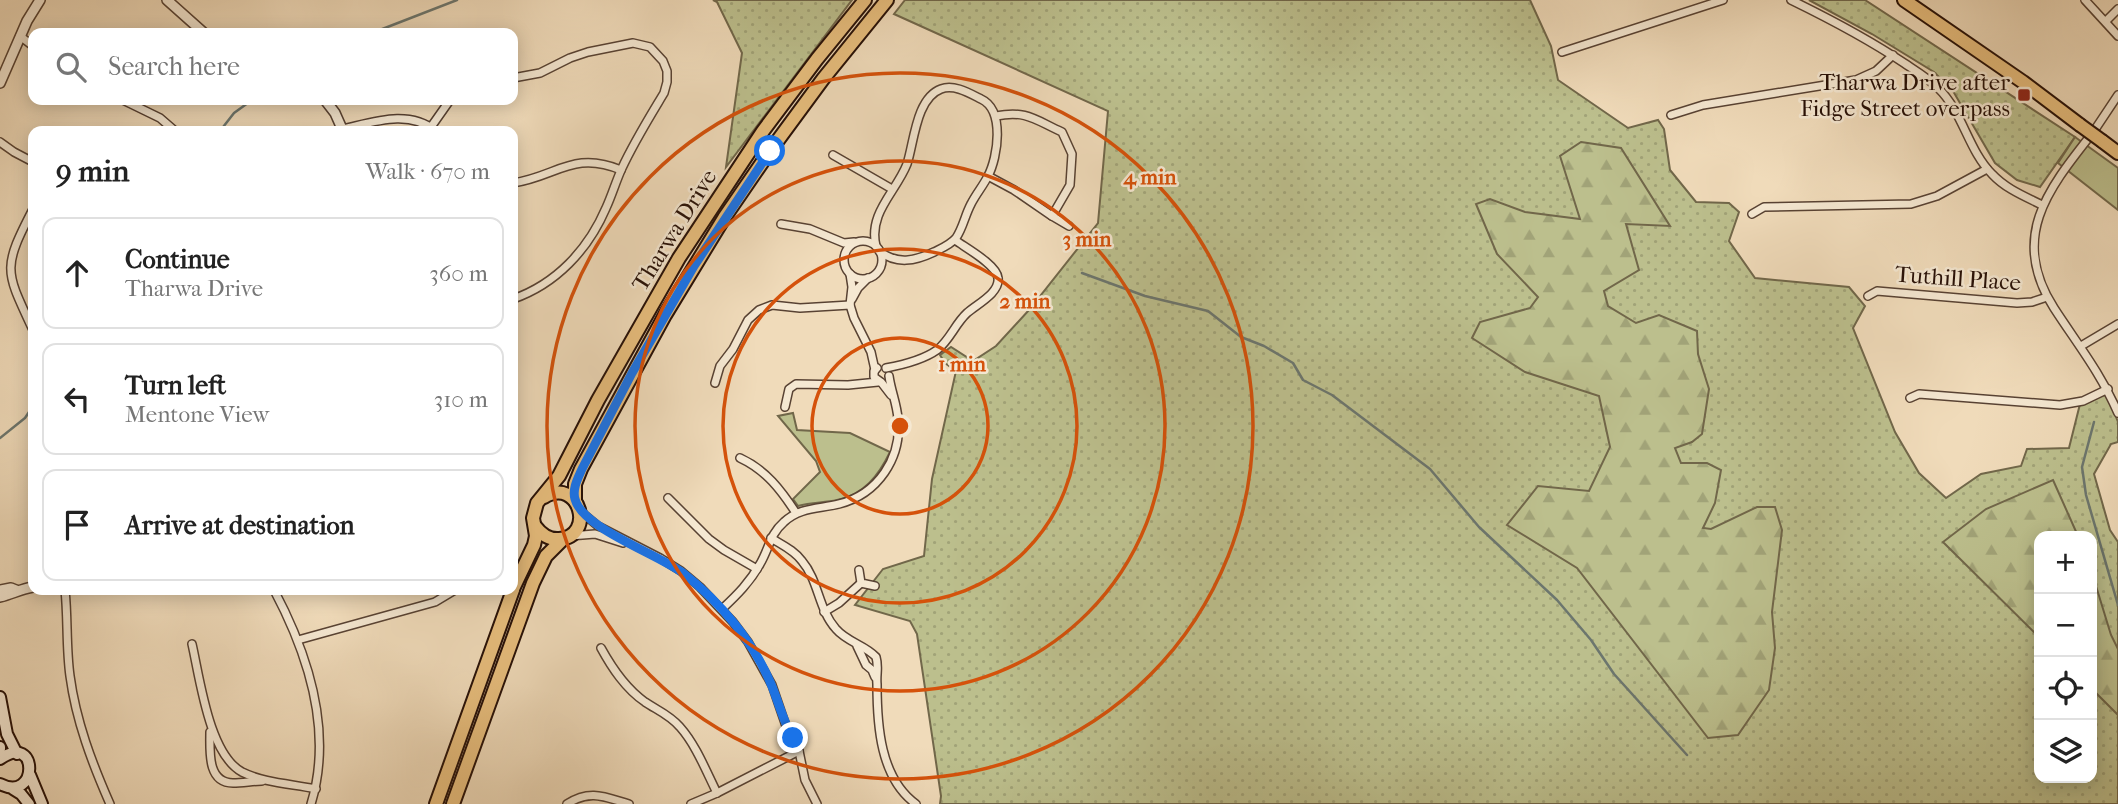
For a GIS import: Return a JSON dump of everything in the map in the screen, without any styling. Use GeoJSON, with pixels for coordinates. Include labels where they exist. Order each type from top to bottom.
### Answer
{"type":"FeatureCollection","features":[{"type":"Feature","properties":{"kind":"main road","name":"Tharwa Drive"},"geometry":{"type":"LineString","coordinates":[[542,497],[559,476],[637,329],[715,201],[781,107],[865,0]]}},
{"type":"Feature","properties":{"kind":"main road","name":"Tharwa Drive"},"geometry":{"type":"LineString","coordinates":[[577,506],[575,484],[582,469],[632,373],[694,266],[778,140],[887,0]]}},
{"type":"Feature","properties":{"kind":"main road"},"geometry":{"type":"LineString","coordinates":[[1904,0],[2012,74],[2118,153]]}},
{"type":"Feature","properties":{"kind":"main road"},"geometry":{"type":"LineString","coordinates":[[453,804],[533,583],[546,556],[579,525],[577,506],[570,496],[556,492],[542,497],[534,510],[534,545],[518,579]]}},
{"type":"Feature","properties":{"kind":"main road"},"geometry":{"type":"LineString","coordinates":[[535,526],[547,537],[555,540],[566,537]]}},
{"type":"Feature","properties":{"kind":"main road"},"geometry":{"type":"LineString","coordinates":[[436,804],[511,595]]}},
{"type":"Feature","properties":{"kind":"main road"},"geometry":{"type":"LineString","coordinates":[[0,697],[7,734],[17,754]]}},
{"type":"Feature","properties":{"kind":"main road"},"geometry":{"type":"LineString","coordinates":[[0,759],[6,754],[22,756],[29,764],[30,775],[42,804]]}},
{"type":"Feature","properties":{"kind":"main road"},"geometry":{"type":"LineString","coordinates":[[4,787],[26,783],[30,775]]}},
{"type":"Feature","properties":{"kind":"main road"},"geometry":{"type":"LineString","coordinates":[[4,787],[22,794],[29,804]]}},
{"type":"Feature","properties":{"kind":"street"},"geometry":{"type":"LineString","coordinates":[[0,83],[30,14],[40,0]]}},
{"type":"Feature","properties":{"kind":"street"},"geometry":{"type":"LineString","coordinates":[[167,0],[198,28]]}},
{"type":"Feature","properties":{"kind":"street"},"geometry":{"type":"LineString","coordinates":[[1562,52],[1723,0]]}},
{"type":"Feature","properties":{"kind":"street"},"geometry":{"type":"LineString","coordinates":[[1791,0],[1857,34],[1924,76],[1944,94],[1955,109],[1987,169],[2005,185],[2042,205]]}},
{"type":"Feature","properties":{"kind":"street"},"geometry":{"type":"LineString","coordinates":[[2085,0],[2118,36]]}},
{"type":"Feature","properties":{"kind":"street"},"geometry":{"type":"LineString","coordinates":[[2106,21],[2118,9]]}},
{"type":"Feature","properties":{"kind":"street"},"geometry":{"type":"LineString","coordinates":[[20,36],[28,42]]}},
{"type":"Feature","properties":{"kind":"street"},"geometry":{"type":"LineString","coordinates":[[518,77],[540,73],[588,52],[633,43],[646,45],[657,52],[667,71],[666,88],[621,170],[596,228],[578,255],[547,282],[518,296]]}},
{"type":"Feature","properties":{"kind":"street"},"geometry":{"type":"LineString","coordinates":[[1671,115],[1703,105],[1856,80],[1876,71],[1893,55]]}},
{"type":"Feature","properties":{"kind":"street"},"geometry":{"type":"LineString","coordinates":[[785,407],[789,389],[796,384],[848,385],[887,380],[854,317],[850,304],[852,287],[845,256],[849,247],[859,242],[874,227],[884,201],[907,164],[920,114],[937,90],[951,87],[986,101],[996,116],[996,152],[988,176],[970,205],[955,240],[948,246],[918,259],[887,263],[858,288],[850,304]]}},
{"type":"Feature","properties":{"kind":"street"},"geometry":{"type":"LineString","coordinates":[[2118,95],[2056,180],[2042,205],[2036,228],[2035,251],[2038,275],[2047,296],[2108,389],[2118,413]]}},
{"type":"Feature","properties":{"kind":"street"},"geometry":{"type":"LineString","coordinates":[[133,105],[160,118],[169,126]]}},
{"type":"Feature","properties":{"kind":"street"},"geometry":{"type":"LineString","coordinates":[[329,105],[341,126]]}},
{"type":"Feature","properties":{"kind":"street"},"geometry":{"type":"LineString","coordinates":[[435,126],[447,105]]}},
{"type":"Feature","properties":{"kind":"street"},"geometry":{"type":"LineString","coordinates":[[996,116],[1019,113],[1028,115],[1062,132],[1072,154],[1070,185],[1052,216]]}},
{"type":"Feature","properties":{"kind":"street"},"geometry":{"type":"LineString","coordinates":[[363,126],[402,118],[427,126]]}},
{"type":"Feature","properties":{"kind":"street"},"geometry":{"type":"LineString","coordinates":[[0,142],[28,159]]}},
{"type":"Feature","properties":{"kind":"street"},"geometry":{"type":"LineString","coordinates":[[833,155],[892,189]]}},
{"type":"Feature","properties":{"kind":"street"},"geometry":{"type":"LineString","coordinates":[[518,182],[581,163],[598,163],[621,170]]}},
{"type":"Feature","properties":{"kind":"street"},"geometry":{"type":"LineString","coordinates":[[1752,214],[1764,207],[1910,204],[1937,196],[1987,169]]}},
{"type":"Feature","properties":{"kind":"street"},"geometry":{"type":"LineString","coordinates":[[988,176],[1069,226]]}},
{"type":"Feature","properties":{"kind":"street"},"geometry":{"type":"LineString","coordinates":[[28,219],[11,255],[10,274],[28,319]]}},
{"type":"Feature","properties":{"kind":"street"},"geometry":{"type":"LineString","coordinates":[[781,224],[810,229],[844,243],[867,242],[887,257],[899,260]]}},
{"type":"Feature","properties":{"kind":"street"},"geometry":{"type":"LineString","coordinates":[[874,227],[882,260],[880,268]]}},
{"type":"Feature","properties":{"kind":"street"},"geometry":{"type":"LineString","coordinates":[[834,240],[845,256]]}},
{"type":"Feature","properties":{"kind":"street"},"geometry":{"type":"LineString","coordinates":[[862,383],[883,371],[937,350],[963,316],[996,290],[998,274],[992,266],[955,240]]}},
{"type":"Feature","properties":{"kind":"street"},"geometry":{"type":"LineString","coordinates":[[850,274],[869,278]]}},
{"type":"Feature","properties":{"kind":"street","name":"Tuthill Place"},"geometry":{"type":"LineString","coordinates":[[1868,296],[1877,291],[2017,303],[2032,302],[2047,296]]}},
{"type":"Feature","properties":{"kind":"street"},"geometry":{"type":"LineString","coordinates":[[715,383],[720,366],[733,349],[748,320],[759,310],[772,305],[800,308],[850,304]]}},
{"type":"Feature","properties":{"kind":"street"},"geometry":{"type":"LineString","coordinates":[[2081,346],[2118,324]]}},
{"type":"Feature","properties":{"kind":"street"},"geometry":{"type":"LineString","coordinates":[[883,371],[874,377],[892,396]]}},
{"type":"Feature","properties":{"kind":"street"},"geometry":{"type":"LineString","coordinates":[[722,609],[751,580],[771,538],[781,524],[804,510],[850,500],[870,489],[882,478],[894,457],[898,439],[898,416],[883,371]]}},
{"type":"Feature","properties":{"kind":"street"},"geometry":{"type":"LineString","coordinates":[[1910,398],[1919,394],[2060,405],[2083,401],[2108,389]]}},
{"type":"Feature","properties":{"kind":"street"},"geometry":{"type":"LineString","coordinates":[[740,458],[758,466],[783,492],[796,513]]}},
{"type":"Feature","properties":{"kind":"street"},"geometry":{"type":"LineString","coordinates":[[668,498],[709,539],[757,569]]}},
{"type":"Feature","properties":{"kind":"street"},"geometry":{"type":"LineString","coordinates":[[577,506],[598,526],[681,571],[722,609],[748,642],[772,685],[786,726],[799,751],[805,780],[817,804]]}},
{"type":"Feature","properties":{"kind":"street"},"geometry":{"type":"LineString","coordinates":[[566,537],[595,534],[637,547]]}},
{"type":"Feature","properties":{"kind":"street"},"geometry":{"type":"LineString","coordinates":[[771,538],[793,551],[806,566],[824,612],[835,629],[876,657],[878,720],[884,751],[904,796],[916,804]]}},
{"type":"Feature","properties":{"kind":"street"},"geometry":{"type":"LineString","coordinates":[[859,570],[862,583]]}},
{"type":"Feature","properties":{"kind":"street"},"geometry":{"type":"LineString","coordinates":[[824,612],[862,583]]}},
{"type":"Feature","properties":{"kind":"street"},"geometry":{"type":"LineString","coordinates":[[862,583],[875,586]]}},
{"type":"Feature","properties":{"kind":"street"},"geometry":{"type":"LineString","coordinates":[[0,590],[28,588]]}},
{"type":"Feature","properties":{"kind":"street"},"geometry":{"type":"LineString","coordinates":[[0,597],[13,594],[16,590]]}},
{"type":"Feature","properties":{"kind":"street"},"geometry":{"type":"LineString","coordinates":[[65,595],[69,663],[76,708],[83,736],[110,804]]}},
{"type":"Feature","properties":{"kind":"street"},"geometry":{"type":"LineString","coordinates":[[276,595],[298,640],[317,713],[320,757],[312,804]]}},
{"type":"Feature","properties":{"kind":"street"},"geometry":{"type":"LineString","coordinates":[[298,640],[435,602],[447,595]]}},
{"type":"Feature","properties":{"kind":"street"},"geometry":{"type":"LineString","coordinates":[[192,644],[210,725],[211,761],[217,777],[231,783],[284,783]]}},
{"type":"Feature","properties":{"kind":"street"},"geometry":{"type":"LineString","coordinates":[[857,646],[876,679]]}},
{"type":"Feature","properties":{"kind":"street"},"geometry":{"type":"LineString","coordinates":[[601,648],[614,671],[631,689],[681,727],[717,793]]}},
{"type":"Feature","properties":{"kind":"street"},"geometry":{"type":"LineString","coordinates":[[207,709],[216,740],[227,759],[237,768],[254,777],[316,789]]}},
{"type":"Feature","properties":{"kind":"street"},"geometry":{"type":"LineString","coordinates":[[691,804],[799,751]]}},
{"type":"Feature","properties":{"kind":"street"},"geometry":{"type":"LineString","coordinates":[[567,804],[578,797],[588,795],[598,795],[629,804]]}},
{"type":"Feature","properties":{"kind":"green space"},"geometry":{"type":"Polygon","coordinates":[[[713,0],[852,0],[726,167],[742,53],[717,2],[713,0]]]}},
{"type":"Feature","properties":{"kind":"green space"},"geometry":{"type":"Polygon","coordinates":[[[905,0],[1530,0],[1551,46],[1558,80],[1628,128],[1658,120],[1664,129],[1670,170],[1696,202],[1729,203],[1739,212],[1729,241],[1755,278],[1849,287],[1865,306],[1853,328],[1895,432],[1919,473],[1946,498],[1981,474],[2021,466],[2027,449],[2069,448],[2080,404],[2106,392],[2118,422],[2118,442],[2111,444],[2094,474],[2110,530],[2118,542],[2118,804],[940,804],[917,634],[910,621],[855,605],[883,569],[924,556],[932,479],[956,371],[945,363],[940,355],[951,347],[973,361],[996,346],[1029,310],[1098,223],[1108,111],[894,14],[905,0]]]}},
{"type":"Feature","properties":{"kind":"green space"},"geometry":{"type":"Polygon","coordinates":[[[1809,0],[1865,0],[2075,137],[2040,187],[2017,180],[1995,163],[1953,91],[1934,72],[1809,0]]]}},
{"type":"Feature","properties":{"kind":"green space"},"geometry":{"type":"Polygon","coordinates":[[[2075,137],[2118,168],[2118,210],[2058,163],[2075,137]]]}},
{"type":"Feature","properties":{"kind":"green space"},"geometry":{"type":"Polygon","coordinates":[[[1581,142],[1621,148],[1670,226],[1626,224],[1639,270],[1604,291],[1608,306],[1636,323],[1659,315],[1697,331],[1698,354],[1709,389],[1702,434],[1692,442],[1675,448],[1681,463],[1707,463],[1721,470],[1715,503],[1703,528],[1711,529],[1757,507],[1775,507],[1782,530],[1772,612],[1775,648],[1769,690],[1738,735],[1708,738],[1577,568],[1507,525],[1538,486],[1589,491],[1610,447],[1599,396],[1525,372],[1472,338],[1480,322],[1530,308],[1538,297],[1497,254],[1476,204],[1490,199],[1525,212],[1580,219],[1560,156],[1581,142]]]}},
{"type":"Feature","properties":{"kind":"green space"},"geometry":{"type":"Polygon","coordinates":[[[793,413],[797,430],[850,433],[890,452],[876,476],[855,494],[837,500],[798,506],[793,499],[820,472],[816,461],[778,416],[793,413]]]}},
{"type":"Feature","properties":{"kind":"green space"},"geometry":{"type":"Polygon","coordinates":[[[2053,480],[2076,531],[2034,531],[2034,632],[1943,542],[1986,509],[2053,480]]]}},
{"type":"Feature","properties":{"kind":"green space"},"geometry":{"type":"Polygon","coordinates":[[[2097,589],[2118,649],[2118,715],[2097,694],[2097,589]]]}},
{"type":"Feature","properties":{"kind":"waterway"},"geometry":{"type":"LineString","coordinates":[[385,28],[457,0]]}},
{"type":"Feature","properties":{"kind":"waterway"},"geometry":{"type":"LineString","coordinates":[[224,126],[234,113],[245,105]]}},
{"type":"Feature","properties":{"kind":"waterway"},"geometry":{"type":"LineString","coordinates":[[1082,273],[1145,296],[1208,311],[1241,337],[1264,346],[1293,363],[1303,380],[1332,395],[1430,469],[1479,527],[1557,600],[1591,640],[1614,674],[1687,755]]}},
{"type":"Feature","properties":{"kind":"waterway"},"geometry":{"type":"LineString","coordinates":[[0,438],[28,414]]}},
{"type":"Feature","properties":{"kind":"waterway"},"geometry":{"type":"LineString","coordinates":[[2094,422],[2082,467],[2086,495],[2118,605]]}},
{"type":"Feature","properties":{"kind":"place","name":"Tharwa Drive after Fidge Street overpass"},"geometry":{"type":"Point","coordinates":[2024,95]}},
{"type":"Feature","properties":{"kind":"route"},"geometry":{"type":"LineString","coordinates":[[770,151],[694,266],[632,373],[575,484],[575,501],[580,511],[598,526],[681,571],[725,612],[761,664],[793,738]]}}]}
